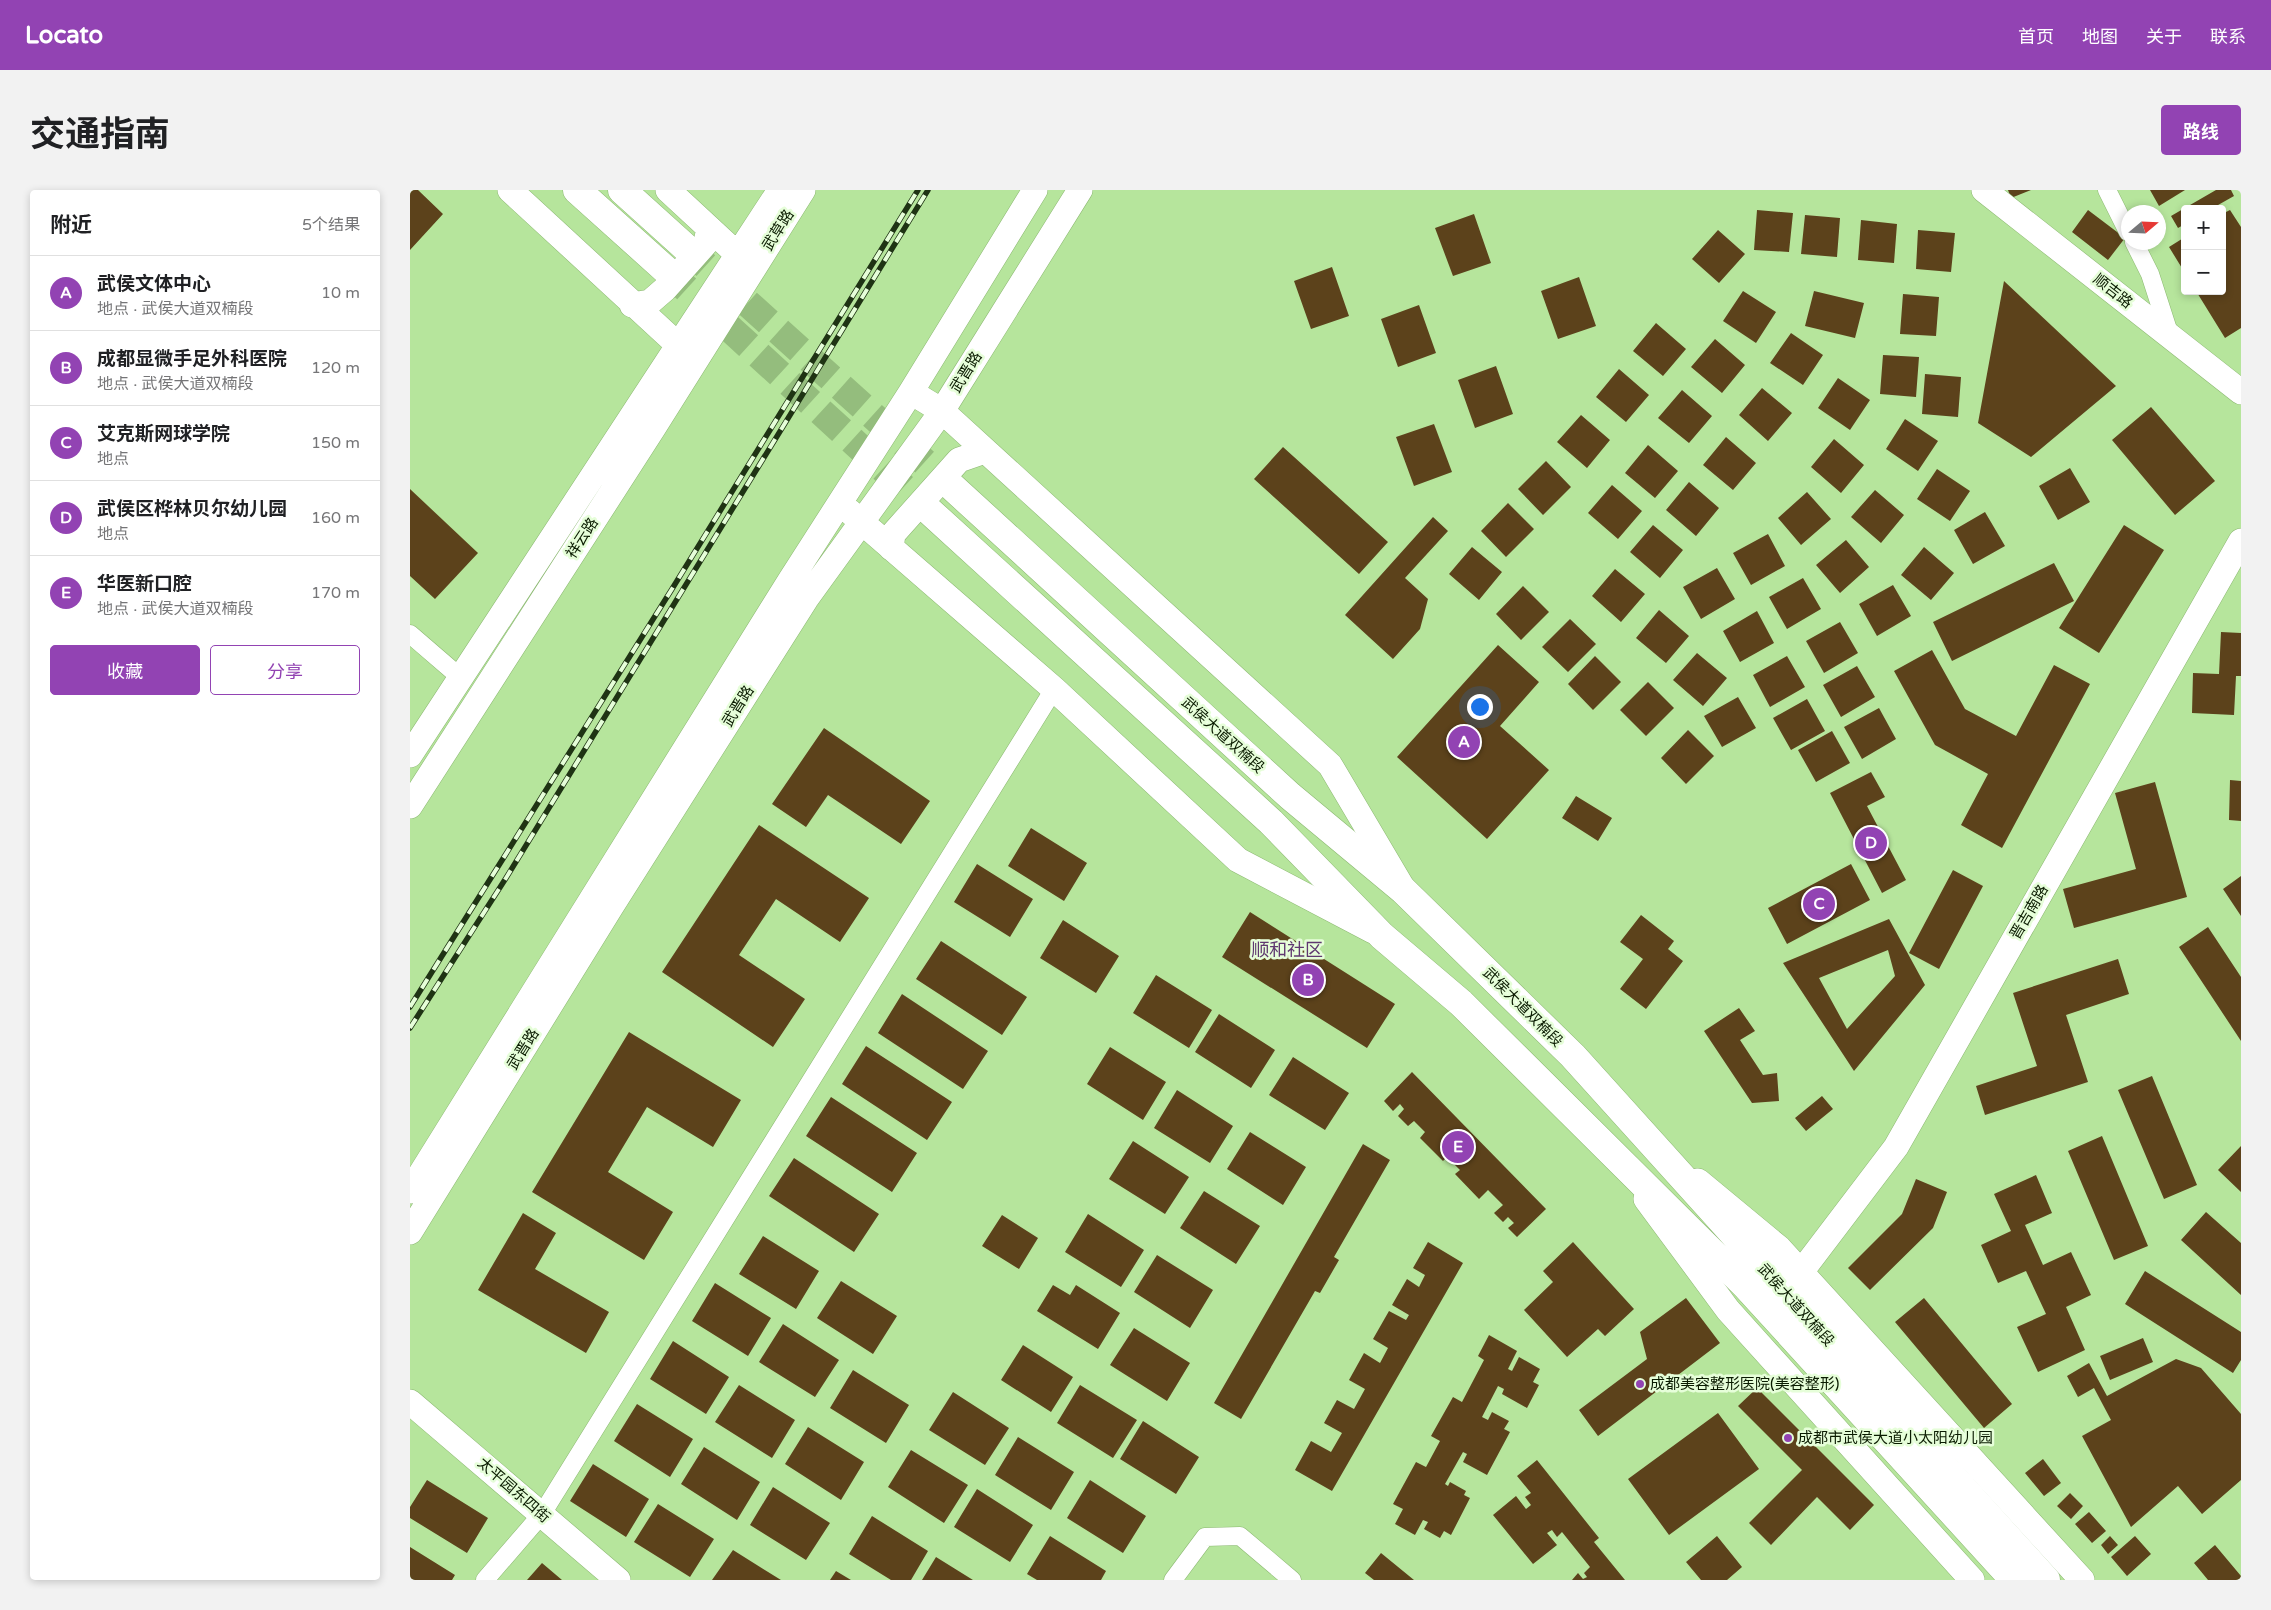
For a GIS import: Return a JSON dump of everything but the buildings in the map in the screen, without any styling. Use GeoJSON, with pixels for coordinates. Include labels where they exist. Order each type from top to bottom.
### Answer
{"type":"FeatureCollection","features":[{"type":"Feature","properties":{"kind":"main road"},"geometry":{"type":"LineString","coordinates":[[577,190],[666,270]]}},
{"type":"Feature","properties":{"kind":"main road"},"geometry":{"type":"LineString","coordinates":[[622,190],[685,247]]}},
{"type":"Feature","properties":{"kind":"main road","name":"武侯大道双楠段"},"geometry":{"type":"LineString","coordinates":[[949,484],[1290,796],[1403,890],[1573,1056],[1652,1144],[1756,1279],[2014,1580]]}},
{"type":"Feature","properties":{"kind":"main road","name":"武侯大道双楠段"},"geometry":{"type":"LineString","coordinates":[[926,508],[1271,822],[1382,936],[1461,1003],[1612,1153],[1756,1279],[2046,1580]]}},
{"type":"Feature","properties":{"kind":"street"},"geometry":{"type":"LineString","coordinates":[[510,190],[686,353]]}},
{"type":"Feature","properties":{"kind":"street"},"geometry":{"type":"LineString","coordinates":[[668,190],[746,262]]}},
{"type":"Feature","properties":{"kind":"street","name":"武草路"},"geometry":{"type":"LineString","coordinates":[[746,262],[780,190]]}},
{"type":"Feature","properties":{"kind":"street","name":"武草路"},"geometry":{"type":"LineString","coordinates":[[746,262],[803,190]]}},
{"type":"Feature","properties":{"kind":"street","name":"武晋路"},"geometry":{"type":"LineString","coordinates":[[410,1190],[911,392],[1035,190]]}},
{"type":"Feature","properties":{"kind":"street","name":"武晋路"},"geometry":{"type":"LineString","coordinates":[[410,1232],[611,906],[806,599],[942,411],[1080,190]]}},
{"type":"Feature","properties":{"kind":"street","name":"顺吉路"},"geometry":{"type":"LineString","coordinates":[[1984,190],[2241,392]]}},
{"type":"Feature","properties":{"kind":"street"},"geometry":{"type":"LineString","coordinates":[[2107,190],[2121,218]]}},
{"type":"Feature","properties":{"kind":"street"},"geometry":{"type":"LineString","coordinates":[[632,305],[650,302],[665,288],[706,242],[709,228]]}},
{"type":"Feature","properties":{"kind":"street"},"geometry":{"type":"LineString","coordinates":[[2138,250],[2150,274],[2170,336]]}},
{"type":"Feature","properties":{"kind":"street","name":"祥云路"},"geometry":{"type":"LineString","coordinates":[[410,755],[461,678],[686,353],[746,262]]}},
{"type":"Feature","properties":{"kind":"street","name":"祥云路"},"geometry":{"type":"LineString","coordinates":[[410,806],[686,353]]}},
{"type":"Feature","properties":{"kind":"street"},"geometry":{"type":"LineString","coordinates":[[911,392],[942,411],[1330,765],[1403,890]]}},
{"type":"Feature","properties":{"kind":"street"},"geometry":{"type":"LineString","coordinates":[[891,548],[893,534],[959,460],[985,450]]}},
{"type":"Feature","properties":{"kind":"street"},"geometry":{"type":"LineString","coordinates":[[840,504],[1054,689],[1238,860],[1382,936]]}},
{"type":"Feature","properties":{"kind":"street","name":"晋吉南路"},"geometry":{"type":"LineString","coordinates":[[1801,1272],[1896,1146],[2241,541]]}},
{"type":"Feature","properties":{"kind":"street"},"geometry":{"type":"LineString","coordinates":[[410,634],[461,678]]}},
{"type":"Feature","properties":{"kind":"street"},"geometry":{"type":"LineString","coordinates":[[485,1580],[542,1514],[1054,689]]}},
{"type":"Feature","properties":{"kind":"street"},"geometry":{"type":"LineString","coordinates":[[1652,1144],[1780,1248],[2082,1580]]}},
{"type":"Feature","properties":{"kind":"street"},"geometry":{"type":"LineString","coordinates":[[1612,1153],[1728,1310],[1972,1580]]}},
{"type":"Feature","properties":{"kind":"street","name":"太平园东四街"},"geometry":{"type":"LineString","coordinates":[[410,1402],[618,1580]]}},
{"type":"Feature","properties":{"kind":"street"},"geometry":{"type":"LineString","coordinates":[[1173,1580],[1204,1538],[1240,1536],[1292,1580]]}},
{"type":"Feature","properties":{"kind":"tunnel"},"geometry":{"type":"LineString","coordinates":[[685,247],[949,484]]}},
{"type":"Feature","properties":{"kind":"tunnel"},"geometry":{"type":"LineString","coordinates":[[666,270],[926,508]]}},
{"type":"Feature","properties":{"kind":"railway"},"geometry":{"type":"LineString","coordinates":[[410,1007],[672,589],[918,190]]}},
{"type":"Feature","properties":{"kind":"railway"},"geometry":{"type":"LineString","coordinates":[[410,1028],[506,878],[928,190]]}},
{"type":"Feature","properties":{"kind":"place","name":"武侯文体中心"},"geometry":{"type":"Point","coordinates":[1464,742]}},
{"type":"Feature","properties":{"kind":"place","name":"武侯区桦林贝尔幼儿园"},"geometry":{"type":"Point","coordinates":[1871,843]}},
{"type":"Feature","properties":{"kind":"place","name":"艾克斯网球学院"},"geometry":{"type":"Point","coordinates":[1819,904]}},
{"type":"Feature","properties":{"kind":"place","name":"成都显微手足外科医院"},"geometry":{"type":"Point","coordinates":[1308,980]}},
{"type":"Feature","properties":{"kind":"place","name":"华医新口腔"},"geometry":{"type":"Point","coordinates":[1458,1147]}},
{"type":"Feature","properties":{"kind":"place","name":"成都美容整形医院(美容整形)"},"geometry":{"type":"Point","coordinates":[1640,1384]}},
{"type":"Feature","properties":{"kind":"place","name":"成都市武侯大道小太阳幼儿园"},"geometry":{"type":"Point","coordinates":[1788,1438]}},
{"type":"Feature","properties":{"kind":"district","name":"顺和社区"},"geometry":{"type":"Point","coordinates":[1287,950]}}]}
